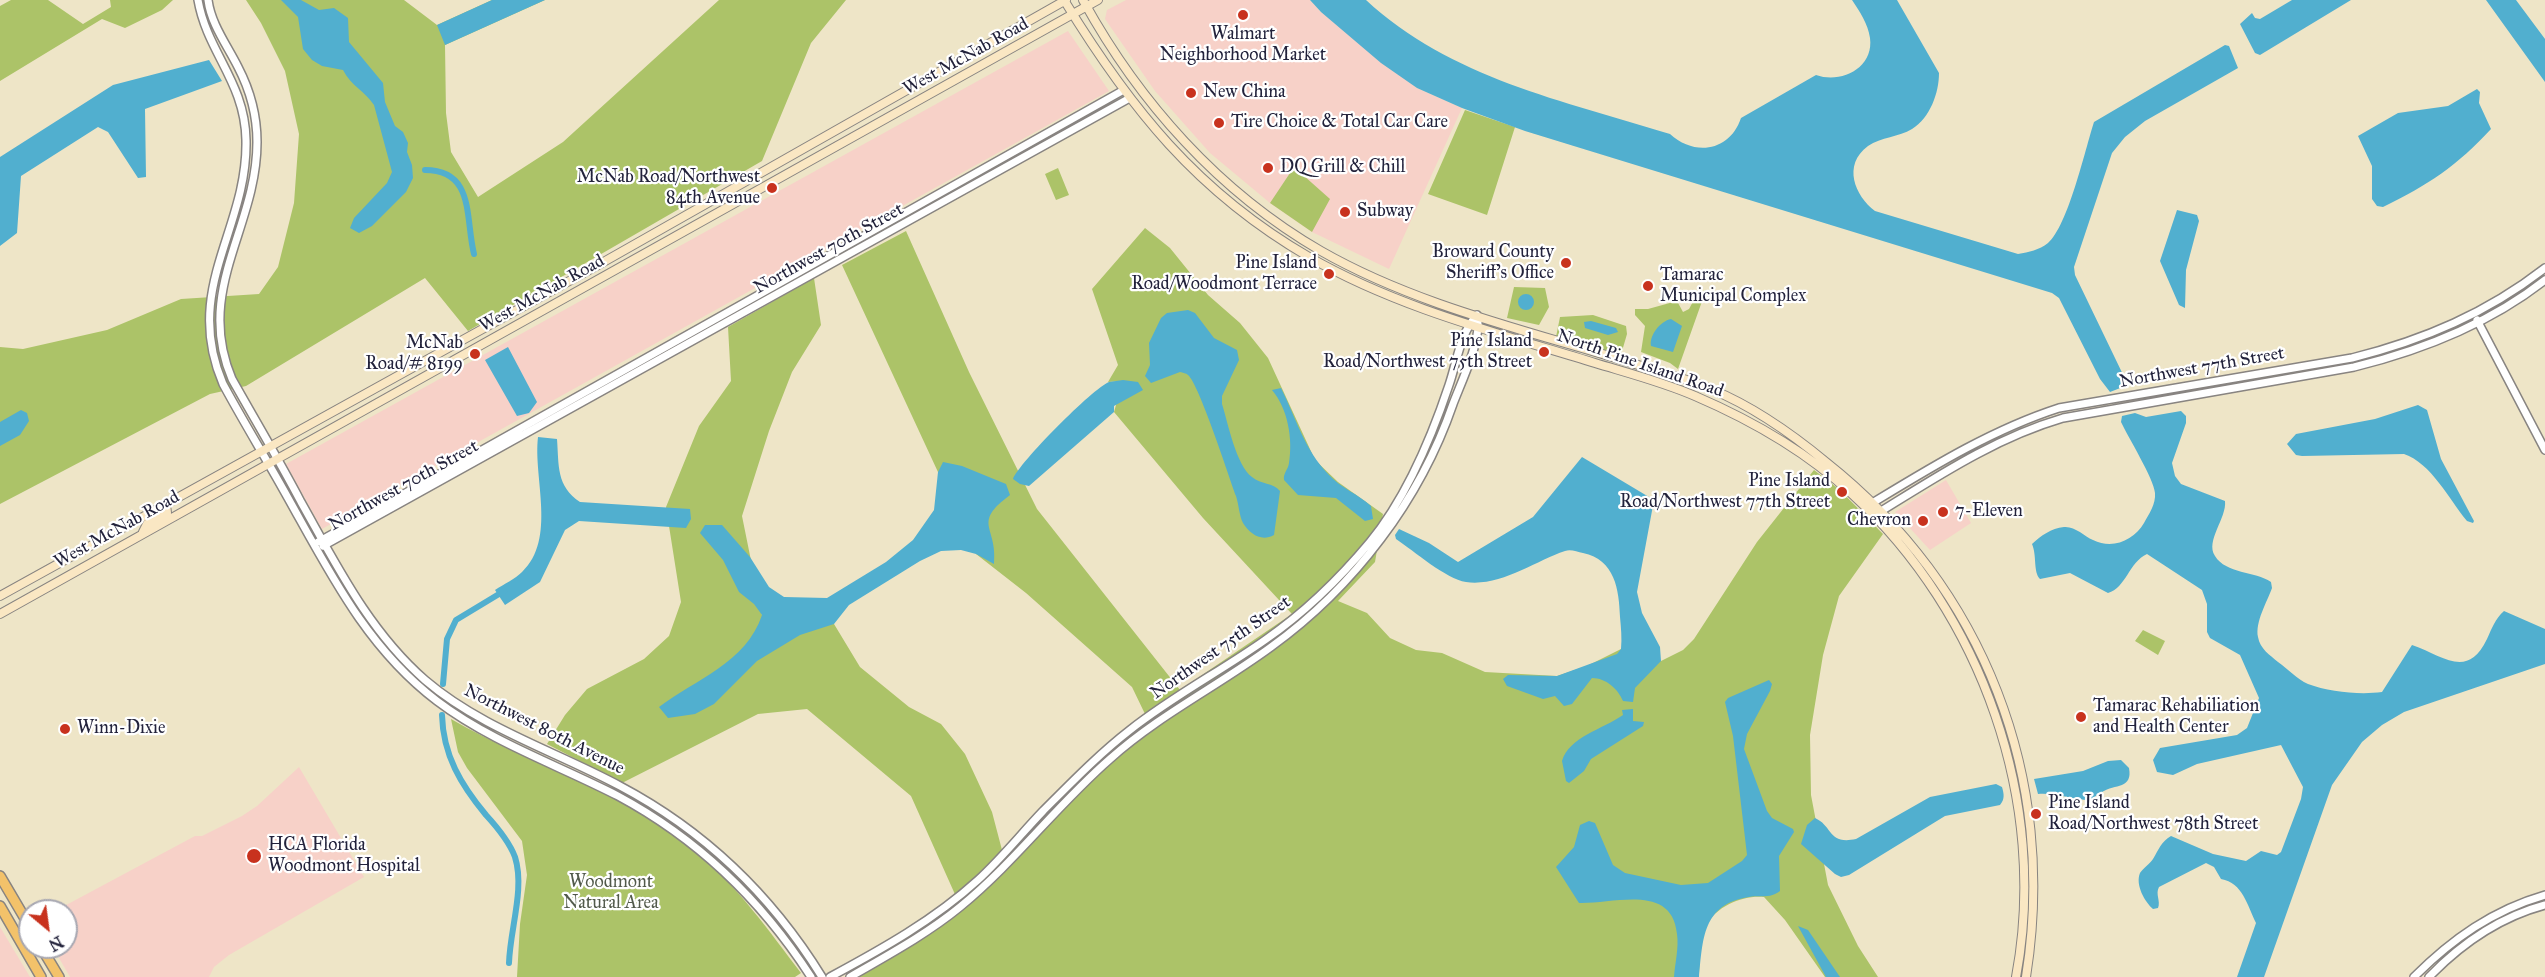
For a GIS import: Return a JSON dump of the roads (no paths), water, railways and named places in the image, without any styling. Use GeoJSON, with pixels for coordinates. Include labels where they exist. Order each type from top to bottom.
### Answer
{"type":"FeatureCollection","features":[{"type":"Feature","properties":{"kind":"main road","name":"West McNab Road"},"geometry":{"type":"LineString","coordinates":[[0,596],[600,264],[1065,0]]}},
{"type":"Feature","properties":{"kind":"main road","name":"North Pine Island Road"},"geometry":{"type":"LineString","coordinates":[[1065,0],[1122,91],[1184,162],[1238,208],[1278,237],[1366,286],[1468,324],[1667,386],[1741,416],[1807,459],[1866,507],[1917,567],[1950,615],[1977,669],[2001,736],[2016,800],[2023,862],[2022,932],[2016,977]]}},
{"type":"Feature","properties":{"kind":"main road","name":"West McNab Road"},"geometry":{"type":"LineString","coordinates":[[0,614],[1073,14],[1084,3],[1098,0]]}},
{"type":"Feature","properties":{"kind":"main road","name":"North Pine Island Road"},"geometry":{"type":"LineString","coordinates":[[1084,3],[1119,60],[1159,112],[1208,166],[1266,215],[1319,250],[1364,274],[1423,298],[1716,391],[1800,441],[1883,510],[1932,570],[1960,614],[1986,662],[2011,730],[2028,801],[2031,829],[2033,915],[2026,977]]}},
{"type":"Feature","properties":{"kind":"main road"},"geometry":{"type":"LineString","coordinates":[[142,533],[147,524],[167,513],[166,504]]}},
{"type":"Feature","properties":{"kind":"main road"},"geometry":{"type":"LineString","coordinates":[[0,876],[18,907]]}},
{"type":"Feature","properties":{"kind":"main road"},"geometry":{"type":"LineString","coordinates":[[0,906],[41,977]]}},
{"type":"Feature","properties":{"kind":"main road"},"geometry":{"type":"LineString","coordinates":[[48,959],[59,977]]}},
{"type":"Feature","properties":{"kind":"street","name":"Northwest 80th Avenue"},"geometry":{"type":"LineString","coordinates":[[198,0],[201,17],[239,95],[245,121],[245,162],[209,311],[210,346],[223,384],[344,599],[371,638],[394,664],[438,702],[483,730],[618,796],[680,835],[711,859],[746,893],[781,934],[811,977]]}},
{"type":"Feature","properties":{"kind":"street","name":"Northwest 80th Avenue"},"geometry":{"type":"LineString","coordinates":[[209,2],[215,25],[249,91],[255,119],[255,165],[219,310],[220,345],[232,379],[353,595],[378,631],[426,680],[487,721],[620,786],[687,827],[745,876],[789,928],[822,977]]}},
{"type":"Feature","properties":{"kind":"street"},"geometry":{"type":"LineString","coordinates":[[201,17],[209,2]]}},
{"type":"Feature","properties":{"kind":"street","name":"Northwest 70th Street"},"geometry":{"type":"LineString","coordinates":[[315,546],[321,538],[1122,91]]}},
{"type":"Feature","properties":{"kind":"street","name":"Northwest 70th Street"},"geometry":{"type":"LineString","coordinates":[[315,546],[326,546],[1128,99]]}},
{"type":"Feature","properties":{"kind":"street"},"geometry":{"type":"LineString","coordinates":[[1081,114],[1086,123]]}},
{"type":"Feature","properties":{"kind":"street"},"geometry":{"type":"LineString","coordinates":[[1048,133],[1053,141]]}},
{"type":"Feature","properties":{"kind":"street"},"geometry":{"type":"LineString","coordinates":[[911,209],[916,217]]}},
{"type":"Feature","properties":{"kind":"street"},"geometry":{"type":"LineString","coordinates":[[220,259],[230,261]]}},
{"type":"Feature","properties":{"kind":"street","name":"Northwest 77th Street"},"geometry":{"type":"LineString","coordinates":[[1874,516],[2011,436],[2062,418],[2354,367],[2433,344],[2476,319],[2545,268]]}},
{"type":"Feature","properties":{"kind":"street","name":"Northwest 77th Street"},"geometry":{"type":"LineString","coordinates":[[1866,507],[1989,435],[2059,408],[2352,358],[2499,312],[2545,280]]}},
{"type":"Feature","properties":{"kind":"street","name":"Northwest 75th Street"},"geometry":{"type":"LineString","coordinates":[[830,977],[890,944],[954,901],[1002,857],[1042,812],[1102,753],[1130,730],[1265,640],[1326,588],[1371,541],[1416,467],[1449,386],[1468,324],[1477,315]]}},
{"type":"Feature","properties":{"kind":"street","name":"Northwest 75th Street"},"geometry":{"type":"LineString","coordinates":[[850,977],[928,930],[960,907],[1019,852],[1108,760],[1154,724],[1271,647],[1330,596],[1376,545],[1425,468],[1448,419],[1478,327],[1477,315]]}},
{"type":"Feature","properties":{"kind":"street"},"geometry":{"type":"LineString","coordinates":[[2476,319],[2545,450]]}},
{"type":"Feature","properties":{"kind":"street"},"geometry":{"type":"LineString","coordinates":[[1927,471],[1934,479]]}},
{"type":"Feature","properties":{"kind":"street"},"geometry":{"type":"LineString","coordinates":[[2414,977],[2443,949],[2488,918],[2545,895]]}},
{"type":"Feature","properties":{"kind":"street"},"geometry":{"type":"LineString","coordinates":[[2429,977],[2450,956],[2492,926],[2545,905]]}},
{"type":"Feature","properties":{"kind":"water"},"geometry":{"type":"Polygon","coordinates":[[[281,0],[301,0],[319,10],[334,8],[348,18],[349,42],[383,83],[385,102],[395,126],[403,132],[408,143],[407,152],[412,165],[413,178],[406,192],[372,226],[359,233],[350,228],[354,218],[387,183],[392,172],[374,105],[343,70],[322,66],[312,60],[303,49],[298,17],[281,0]]]}},
{"type":"Feature","properties":{"kind":"water"},"geometry":{"type":"Polygon","coordinates":[[[492,0],[545,0],[445,45],[437,25],[492,0]]]}},
{"type":"Feature","properties":{"kind":"water"},"geometry":{"type":"Polygon","coordinates":[[[1310,0],[1366,0],[1399,27],[1471,68],[1549,98],[1670,134],[1690,146],[1701,148],[1720,144],[1729,138],[1741,118],[1816,75],[1836,77],[1854,71],[1867,58],[1870,38],[1866,23],[1852,0],[1897,0],[1939,73],[1937,89],[1928,112],[1918,124],[1907,132],[1873,143],[1860,154],[1855,162],[1854,171],[1857,189],[1875,211],[2018,254],[2041,247],[2048,243],[2055,234],[2069,205],[2094,122],[2225,45],[2229,46],[2238,68],[2145,121],[2125,137],[2112,153],[2074,267],[2075,275],[2128,385],[2110,392],[2100,379],[2059,298],[2052,293],[1525,131],[1462,108],[1417,88],[1381,63],[1310,0]]]}},
{"type":"Feature","properties":{"kind":"water"},"geometry":{"type":"Polygon","coordinates":[[[2292,0],[2351,0],[2260,55],[2255,53],[2240,24],[2252,13],[2255,18],[2260,19],[2292,0]]]}},
{"type":"Feature","properties":{"kind":"water"},"geometry":{"type":"Polygon","coordinates":[[[2486,0],[2516,0],[2545,39],[2545,82],[2486,0]]]}},
{"type":"Feature","properties":{"kind":"water"},"geometry":{"type":"Polygon","coordinates":[[[209,60],[222,81],[145,109],[146,177],[138,178],[108,132],[98,127],[21,176],[17,233],[0,246],[0,157],[113,85],[209,60]]]}},
{"type":"Feature","properties":{"kind":"water"},"geometry":{"type":"Polygon","coordinates":[[[2477,89],[2480,92],[2479,103],[2491,129],[2466,153],[2428,183],[2383,207],[2377,206],[2372,199],[2372,166],[2358,136],[2398,113],[2448,106],[2477,89]]]}},
{"type":"Feature","properties":{"kind":"water"},"geometry":{"type":"Polygon","coordinates":[[[2177,210],[2197,215],[2199,221],[2186,270],[2185,308],[2179,305],[2160,261],[2177,210]]]}},
{"type":"Feature","properties":{"kind":"water"},"geometry":{"type":"Polygon","coordinates":[[[1526,294],[1534,302],[1526,310],[1518,302],[1526,294]]]}},
{"type":"Feature","properties":{"kind":"water"},"geometry":{"type":"Polygon","coordinates":[[[1188,310],[1195,313],[1214,338],[1237,350],[1239,360],[1222,396],[1222,404],[1237,454],[1246,471],[1255,480],[1274,486],[1280,491],[1274,535],[1269,537],[1256,536],[1243,523],[1214,432],[1188,375],[1180,372],[1151,383],[1145,376],[1150,365],[1149,343],[1161,318],[1167,313],[1188,310]]]}},
{"type":"Feature","properties":{"kind":"water"},"geometry":{"type":"Polygon","coordinates":[[[1671,319],[1682,326],[1673,352],[1651,346],[1656,330],[1671,319]]]}},
{"type":"Feature","properties":{"kind":"water"},"geometry":{"type":"Polygon","coordinates":[[[1591,321],[1616,328],[1618,332],[1608,335],[1585,328],[1584,322],[1591,321]]]}},
{"type":"Feature","properties":{"kind":"water"},"geometry":{"type":"Polygon","coordinates":[[[508,347],[537,402],[529,413],[517,416],[485,360],[508,347]]]}},
{"type":"Feature","properties":{"kind":"water"},"geometry":{"type":"Polygon","coordinates":[[[1123,380],[1138,382],[1143,390],[1114,406],[1114,412],[1029,486],[1013,479],[1028,458],[1088,397],[1109,382],[1123,380]]]}},
{"type":"Feature","properties":{"kind":"water"},"geometry":{"type":"Polygon","coordinates":[[[1281,388],[1301,433],[1320,465],[1334,480],[1371,506],[1373,519],[1365,521],[1336,498],[1298,495],[1284,480],[1289,463],[1290,434],[1282,406],[1272,390],[1281,388]]]}},
{"type":"Feature","properties":{"kind":"water"},"geometry":{"type":"Polygon","coordinates":[[[2418,405],[2427,410],[2441,459],[2473,523],[2467,521],[2423,465],[2404,454],[2302,456],[2296,455],[2287,444],[2296,434],[2375,419],[2418,405]]]}},
{"type":"Feature","properties":{"kind":"water"},"geometry":{"type":"Polygon","coordinates":[[[21,410],[27,413],[29,421],[20,435],[0,446],[0,422],[21,410]]]}},
{"type":"Feature","properties":{"kind":"water"},"geometry":{"type":"Polygon","coordinates":[[[2181,411],[2186,416],[2186,423],[2172,463],[2175,476],[2181,484],[2225,501],[2223,515],[2214,536],[2215,556],[2226,566],[2271,582],[2272,588],[2258,625],[2259,641],[2269,654],[2304,682],[2325,689],[2345,692],[2382,692],[2412,645],[2454,662],[2463,662],[2471,659],[2479,651],[2496,620],[2504,611],[2545,629],[2545,664],[2404,712],[2382,725],[2362,742],[2332,785],[2264,977],[2237,977],[2256,923],[2239,890],[2228,881],[2221,879],[2214,867],[2206,863],[2159,887],[2158,908],[2153,909],[2147,902],[2139,883],[2140,873],[2152,861],[2162,843],[2171,836],[2213,854],[2246,861],[2261,851],[2277,855],[2281,852],[2301,799],[2303,787],[2281,745],[2197,764],[2173,775],[2157,772],[2153,760],[2160,748],[2237,735],[2247,728],[2259,698],[2240,655],[2210,638],[2207,632],[2207,604],[2202,590],[2147,554],[2136,563],[2119,586],[2108,593],[2070,573],[2040,579],[2036,572],[2032,544],[2051,531],[2064,527],[2072,528],[2093,540],[2108,544],[2122,542],[2140,529],[2150,512],[2155,493],[2146,468],[2121,422],[2122,416],[2135,413],[2146,417],[2181,411]]]}},
{"type":"Feature","properties":{"kind":"water"},"geometry":{"type":"Polygon","coordinates":[[[538,437],[557,439],[560,474],[572,496],[580,502],[690,509],[691,519],[686,528],[579,521],[565,530],[540,582],[505,605],[495,590],[522,572],[533,558],[539,543],[541,508],[538,437]]]}},
{"type":"Feature","properties":{"kind":"water"},"geometry":{"type":"Polygon","coordinates":[[[1582,457],[1654,500],[1637,592],[1642,613],[1660,647],[1661,661],[1635,688],[1633,702],[1623,701],[1611,685],[1597,678],[1592,678],[1572,704],[1564,706],[1555,696],[1543,699],[1507,686],[1503,679],[1508,675],[1557,676],[1617,654],[1621,649],[1618,596],[1613,577],[1602,562],[1583,553],[1567,550],[1492,581],[1466,582],[1449,576],[1396,539],[1395,535],[1399,529],[1429,543],[1458,562],[1533,517],[1582,457]]]}},
{"type":"Feature","properties":{"kind":"water"},"geometry":{"type":"Polygon","coordinates":[[[943,462],[962,466],[1006,484],[1010,495],[998,505],[989,520],[994,564],[976,554],[961,550],[941,551],[920,561],[849,605],[834,624],[800,635],[757,661],[714,704],[695,714],[668,718],[659,707],[732,658],[754,632],[762,615],[754,604],[739,592],[723,560],[700,533],[705,525],[722,525],[750,557],[769,587],[784,597],[827,598],[886,562],[913,540],[934,510],[938,472],[943,462]]]}},
{"type":"Feature","properties":{"kind":"water"},"geometry":{"type":"Polygon","coordinates":[[[1769,680],[1772,684],[1770,691],[1747,734],[1744,749],[1767,811],[1772,818],[1793,829],[1794,832],[1779,856],[1780,891],[1769,896],[1749,897],[1734,901],[1722,907],[1708,926],[1704,937],[1699,977],[1674,977],[1677,934],[1673,918],[1664,908],[1653,902],[1639,900],[1579,903],[1556,867],[1574,847],[1580,825],[1589,821],[1595,823],[1613,865],[1625,873],[1681,885],[1708,883],[1742,861],[1747,855],[1733,736],[1725,702],[1728,698],[1769,680]]]}},
{"type":"Feature","properties":{"kind":"water"},"geometry":{"type":"Polygon","coordinates":[[[1633,709],[1633,721],[1644,722],[1643,726],[1591,759],[1584,771],[1569,783],[1566,781],[1562,761],[1572,746],[1588,734],[1623,715],[1622,710],[1633,709]]]}},
{"type":"Feature","properties":{"kind":"water"},"geometry":{"type":"Polygon","coordinates":[[[2121,760],[2129,768],[2130,775],[2126,783],[2090,799],[2038,794],[2034,779],[2083,771],[2108,761],[2121,760]]]}},
{"type":"Feature","properties":{"kind":"water"},"geometry":{"type":"Polygon","coordinates":[[[1996,784],[2002,787],[2003,792],[2000,805],[1945,816],[1849,875],[1841,877],[1835,874],[1801,844],[1807,825],[1815,818],[1821,821],[1835,837],[1847,840],[1856,839],[1930,797],[1996,784]]]}},
{"type":"Feature","properties":{"kind":"water"},"geometry":{"type":"Polygon","coordinates":[[[1798,926],[1808,930],[1840,977],[1826,977],[1798,926]]]}},
{"type":"Feature","properties":{"kind":"waterway"},"geometry":{"type":"LineString","coordinates":[[425,170],[441,172],[452,178],[460,187],[468,212],[474,254]]}},
{"type":"Feature","properties":{"kind":"waterway"},"geometry":{"type":"LineString","coordinates":[[443,684],[447,639],[456,620],[504,591]]}},
{"type":"Feature","properties":{"kind":"waterway"},"geometry":{"type":"LineString","coordinates":[[442,715],[446,743],[461,781],[506,840],[515,857],[518,869],[518,896],[509,963]]}},
{"type":"Feature","properties":{"kind":"place","name":"Walmart Neighborhood Market"},"geometry":{"type":"Point","coordinates":[1243,15]}},
{"type":"Feature","properties":{"kind":"place","name":"New China"},"geometry":{"type":"Point","coordinates":[1191,93]}},
{"type":"Feature","properties":{"kind":"place","name":"Tire Choice & Total Car Care"},"geometry":{"type":"Point","coordinates":[1219,123]}},
{"type":"Feature","properties":{"kind":"place","name":"DQ Grill & Chill"},"geometry":{"type":"Point","coordinates":[1268,168]}},
{"type":"Feature","properties":{"kind":"place","name":"McNab Road/Northwest 84th Avenue"},"geometry":{"type":"Point","coordinates":[772,188]}},
{"type":"Feature","properties":{"kind":"place","name":"Subway"},"geometry":{"type":"Point","coordinates":[1345,212]}},
{"type":"Feature","properties":{"kind":"place","name":"Broward County Sheriff's Office"},"geometry":{"type":"Point","coordinates":[1566,263]}},
{"type":"Feature","properties":{"kind":"place","name":"Pine Island Road/Woodmont Terrace"},"geometry":{"type":"Point","coordinates":[1329,274]}},
{"type":"Feature","properties":{"kind":"place","name":"Tamarac Municipal Complex"},"geometry":{"type":"Point","coordinates":[1648,286]}},
{"type":"Feature","properties":{"kind":"place","name":"Pine Island Road/Northwest 75th Street"},"geometry":{"type":"Point","coordinates":[1544,352]}},
{"type":"Feature","properties":{"kind":"place","name":"McNab Road/# 8199"},"geometry":{"type":"Point","coordinates":[475,354]}},
{"type":"Feature","properties":{"kind":"place","name":"Pine Island Road/Northwest 77th Street"},"geometry":{"type":"Point","coordinates":[1842,492]}},
{"type":"Feature","properties":{"kind":"place","name":"7-Eleven"},"geometry":{"type":"Point","coordinates":[1943,512]}},
{"type":"Feature","properties":{"kind":"place","name":"Chevron"},"geometry":{"type":"Point","coordinates":[1923,521]}},
{"type":"Feature","properties":{"kind":"place","name":"Tamarac Rehabiliation and Health Center"},"geometry":{"type":"Point","coordinates":[2081,717]}},
{"type":"Feature","properties":{"kind":"place","name":"Winn-Dixie"},"geometry":{"type":"Point","coordinates":[65,729]}},
{"type":"Feature","properties":{"kind":"place","name":"Pine Island Road/Northwest 78th Street"},"geometry":{"type":"Point","coordinates":[2036,814]}},
{"type":"Feature","properties":{"kind":"place","name":"HCA Florida Woodmont Hospital"},"geometry":{"type":"Point","coordinates":[254,856]}},
{"type":"Feature","properties":{"kind":"park label","name":"Woodmont Natural Area"},"geometry":{"type":"Point","coordinates":[611,893]}}]}
